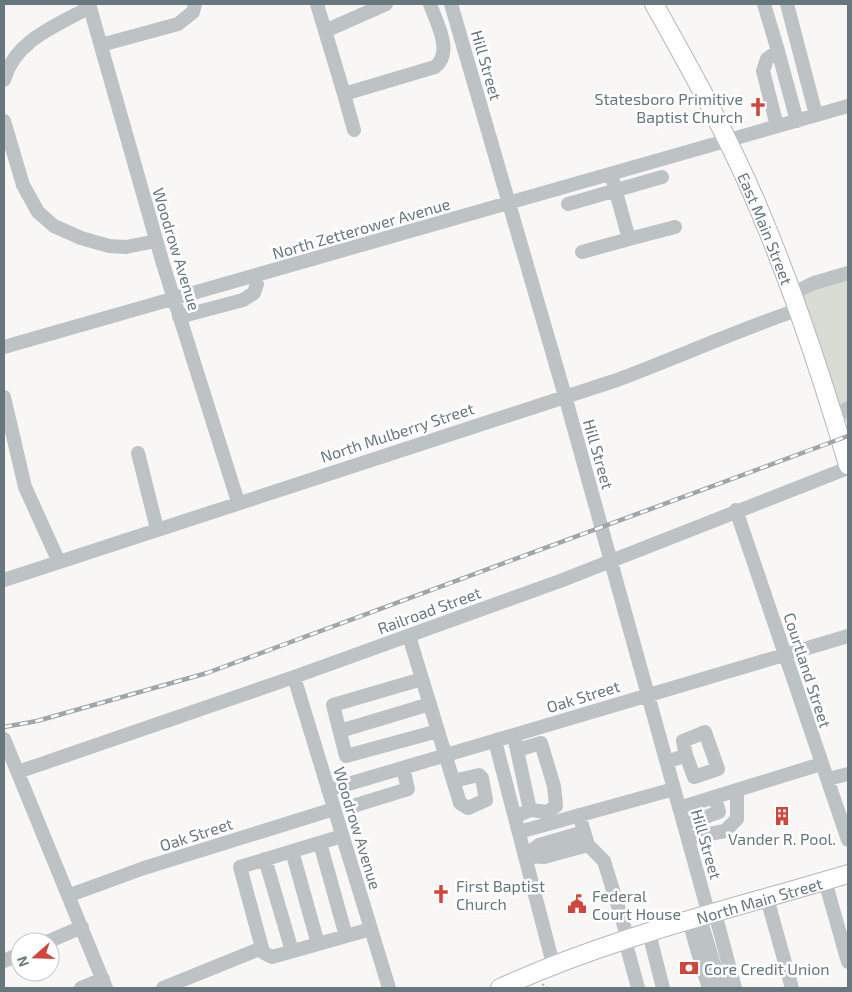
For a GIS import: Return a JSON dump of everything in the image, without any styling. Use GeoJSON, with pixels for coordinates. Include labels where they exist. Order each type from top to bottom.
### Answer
{"type":"FeatureCollection","features":[{"type":"Feature","properties":{"kind":"main road","name":"East Main Street"},"geometry":{"type":"LineString","coordinates":[[654,4],[727,140],[760,212],[793,293],[848,467]]}},
{"type":"Feature","properties":{"kind":"main road"},"geometry":{"type":"LineString","coordinates":[[834,418],[848,440]]}},
{"type":"Feature","properties":{"kind":"main road","name":"North Main Street"},"geometry":{"type":"LineString","coordinates":[[500,988],[553,964],[627,939],[848,874]]}},
{"type":"Feature","properties":{"kind":"street"},"geometry":{"type":"LineString","coordinates":[[100,45],[178,24],[194,12],[195,4]]}},
{"type":"Feature","properties":{"kind":"street"},"geometry":{"type":"LineString","coordinates":[[317,4],[354,130]]}},
{"type":"Feature","properties":{"kind":"street"},"geometry":{"type":"LineString","coordinates":[[325,31],[386,4]]}},
{"type":"Feature","properties":{"kind":"street"},"geometry":{"type":"LineString","coordinates":[[344,94],[435,67],[442,61],[445,51],[430,4]]}},
{"type":"Feature","properties":{"kind":"street","name":"Hill Street"},"geometry":{"type":"LineString","coordinates":[[451,4],[611,560],[686,832],[703,917]]}},
{"type":"Feature","properties":{"kind":"street"},"geometry":{"type":"LineString","coordinates":[[764,4],[797,121]]}},
{"type":"Feature","properties":{"kind":"street"},"geometry":{"type":"LineString","coordinates":[[787,4],[816,116]]}},
{"type":"Feature","properties":{"kind":"street"},"geometry":{"type":"LineString","coordinates":[[4,80],[8,65],[20,48],[89,5]]}},
{"type":"Feature","properties":{"kind":"street","name":"Woodrow Avenue"},"geometry":{"type":"LineString","coordinates":[[89,5],[156,241],[238,502]]}},
{"type":"Feature","properties":{"kind":"street"},"geometry":{"type":"LineString","coordinates":[[777,126],[763,71],[767,59],[778,52]]}},
{"type":"Feature","properties":{"kind":"street","name":"North Zetterower Avenue"},"geometry":{"type":"LineString","coordinates":[[4,347],[848,106]]}},
{"type":"Feature","properties":{"kind":"street"},"geometry":{"type":"LineString","coordinates":[[4,121],[23,185],[38,212],[54,226],[81,238],[109,246],[126,247],[156,241]]}},
{"type":"Feature","properties":{"kind":"street"},"geometry":{"type":"LineString","coordinates":[[611,174],[629,240]]}},
{"type":"Feature","properties":{"kind":"street"},"geometry":{"type":"LineString","coordinates":[[568,204],[662,177]]}},
{"type":"Feature","properties":{"kind":"street"},"geometry":{"type":"LineString","coordinates":[[582,252],[675,227]]}},
{"type":"Feature","properties":{"kind":"street"},"geometry":{"type":"LineString","coordinates":[[793,293],[814,283],[848,273]]}},
{"type":"Feature","properties":{"kind":"street"},"geometry":{"type":"LineString","coordinates":[[179,317],[243,300],[254,293],[257,284],[255,276]]}},
{"type":"Feature","properties":{"kind":"street","name":"North Mulberry Street"},"geometry":{"type":"LineString","coordinates":[[4,580],[565,396],[656,365],[723,336],[797,310]]}},
{"type":"Feature","properties":{"kind":"street"},"geometry":{"type":"LineString","coordinates":[[4,397],[25,487],[59,562]]}},
{"type":"Feature","properties":{"kind":"street"},"geometry":{"type":"LineString","coordinates":[[834,418],[848,408]]}},
{"type":"Feature","properties":{"kind":"street"},"geometry":{"type":"LineString","coordinates":[[138,453],[157,529]]}},
{"type":"Feature","properties":{"kind":"street","name":"Railroad Street"},"geometry":{"type":"LineString","coordinates":[[18,772],[409,636],[611,560],[848,467]]}},
{"type":"Feature","properties":{"kind":"street","name":"Courtland Street"},"geometry":{"type":"LineString","coordinates":[[736,510],[848,840]]}},
{"type":"Feature","properties":{"kind":"street"},"geometry":{"type":"LineString","coordinates":[[409,636],[453,781]]}},
{"type":"Feature","properties":{"kind":"street","name":"Oak Street"},"geometry":{"type":"LineString","coordinates":[[328,790],[848,636]]}},
{"type":"Feature","properties":{"kind":"street","name":"Woodrow Avenue"},"geometry":{"type":"LineString","coordinates":[[294,677],[389,988]]}},
{"type":"Feature","properties":{"kind":"street"},"geometry":{"type":"LineString","coordinates":[[422,679],[333,706],[346,756],[438,731]]}},
{"type":"Feature","properties":{"kind":"street"},"geometry":{"type":"LineString","coordinates":[[340,731],[430,704]]}},
{"type":"Feature","properties":{"kind":"street"},"geometry":{"type":"LineString","coordinates":[[532,730],[535,745]]}},
{"type":"Feature","properties":{"kind":"street"},"geometry":{"type":"LineString","coordinates":[[513,736],[530,810]]}},
{"type":"Feature","properties":{"kind":"street"},"geometry":{"type":"LineString","coordinates":[[4,739],[70,896],[104,984],[81,988]]}},
{"type":"Feature","properties":{"kind":"street"},"geometry":{"type":"LineString","coordinates":[[495,741],[553,964]]}},
{"type":"Feature","properties":{"kind":"street"},"geometry":{"type":"LineString","coordinates":[[515,817],[530,810],[547,812],[556,806],[546,757],[541,743],[517,750]]}},
{"type":"Feature","properties":{"kind":"street"},"geometry":{"type":"LineString","coordinates":[[666,762],[686,755]]}},
{"type":"Feature","properties":{"kind":"street"},"geometry":{"type":"LineString","coordinates":[[679,808],[821,764]]}},
{"type":"Feature","properties":{"kind":"street"},"geometry":{"type":"LineString","coordinates":[[353,806],[408,789],[403,768]]}},
{"type":"Feature","properties":{"kind":"street"},"geometry":{"type":"LineString","coordinates":[[828,779],[848,774]]}},
{"type":"Feature","properties":{"kind":"street"},"geometry":{"type":"LineString","coordinates":[[519,832],[674,789]]}},
{"type":"Feature","properties":{"kind":"street"},"geometry":{"type":"LineString","coordinates":[[686,832],[725,831],[737,818],[737,790]]}},
{"type":"Feature","properties":{"kind":"street"},"geometry":{"type":"LineString","coordinates":[[686,832],[719,812],[715,797]]}},
{"type":"Feature","properties":{"kind":"street","name":"Oak Street"},"geometry":{"type":"LineString","coordinates":[[70,896],[144,868],[334,809]]}},
{"type":"Feature","properties":{"kind":"street"},"geometry":{"type":"LineString","coordinates":[[579,815],[586,838],[604,861],[627,939],[638,988]]}},
{"type":"Feature","properties":{"kind":"street"},"geometry":{"type":"LineString","coordinates":[[342,836],[242,865],[240,870],[262,948],[264,952],[272,957],[371,929]]}},
{"type":"Feature","properties":{"kind":"street"},"geometry":{"type":"LineString","coordinates":[[525,856],[539,845],[586,838]]}},
{"type":"Feature","properties":{"kind":"street"},"geometry":{"type":"LineString","coordinates":[[320,843],[346,936]]}},
{"type":"Feature","properties":{"kind":"street"},"geometry":{"type":"LineString","coordinates":[[292,851],[318,944]]}},
{"type":"Feature","properties":{"kind":"street"},"geometry":{"type":"LineString","coordinates":[[265,859],[292,951]]}},
{"type":"Feature","properties":{"kind":"street"},"geometry":{"type":"LineString","coordinates":[[825,881],[848,962]]}},
{"type":"Feature","properties":{"kind":"street"},"geometry":{"type":"LineString","coordinates":[[767,898],[792,988]]}},
{"type":"Feature","properties":{"kind":"street"},"geometry":{"type":"LineString","coordinates":[[703,917],[700,959],[709,988]]}},
{"type":"Feature","properties":{"kind":"street"},"geometry":{"type":"LineString","coordinates":[[703,917],[721,988]]}},
{"type":"Feature","properties":{"kind":"street"},"geometry":{"type":"LineString","coordinates":[[703,917],[735,988]]}},
{"type":"Feature","properties":{"kind":"street"},"geometry":{"type":"LineString","coordinates":[[60,936],[82,927]]}},
{"type":"Feature","properties":{"kind":"street"},"geometry":{"type":"LineString","coordinates":[[649,933],[663,988]]}},
{"type":"Feature","properties":{"kind":"street"},"geometry":{"type":"LineString","coordinates":[[163,988],[262,948]]}},
{"type":"Feature","properties":{"kind":"shaded area"},"geometry":{"type":"Polygon","coordinates":[[[848,277],[848,425],[837,407],[802,295],[848,277]]]}},
{"type":"Feature","properties":{"kind":"railway"},"geometry":{"type":"LineString","coordinates":[[4,727],[37,721],[207,673],[848,436]]}},
{"type":"Feature","properties":{"kind":"place","name":"Statesboro Primitive Baptist Church"},"geometry":{"type":"Point","coordinates":[758,107]}},
{"type":"Feature","properties":{"kind":"place","name":"Vander R. Pool."},"geometry":{"type":"Point","coordinates":[782,816]}},
{"type":"Feature","properties":{"kind":"place","name":"First Baptist Church"},"geometry":{"type":"Point","coordinates":[441,894]}},
{"type":"Feature","properties":{"kind":"place","name":"Federal Court House"},"geometry":{"type":"Point","coordinates":[577,904]}},
{"type":"Feature","properties":{"kind":"place","name":"Core Credit Union"},"geometry":{"type":"Point","coordinates":[689,968]}}]}
